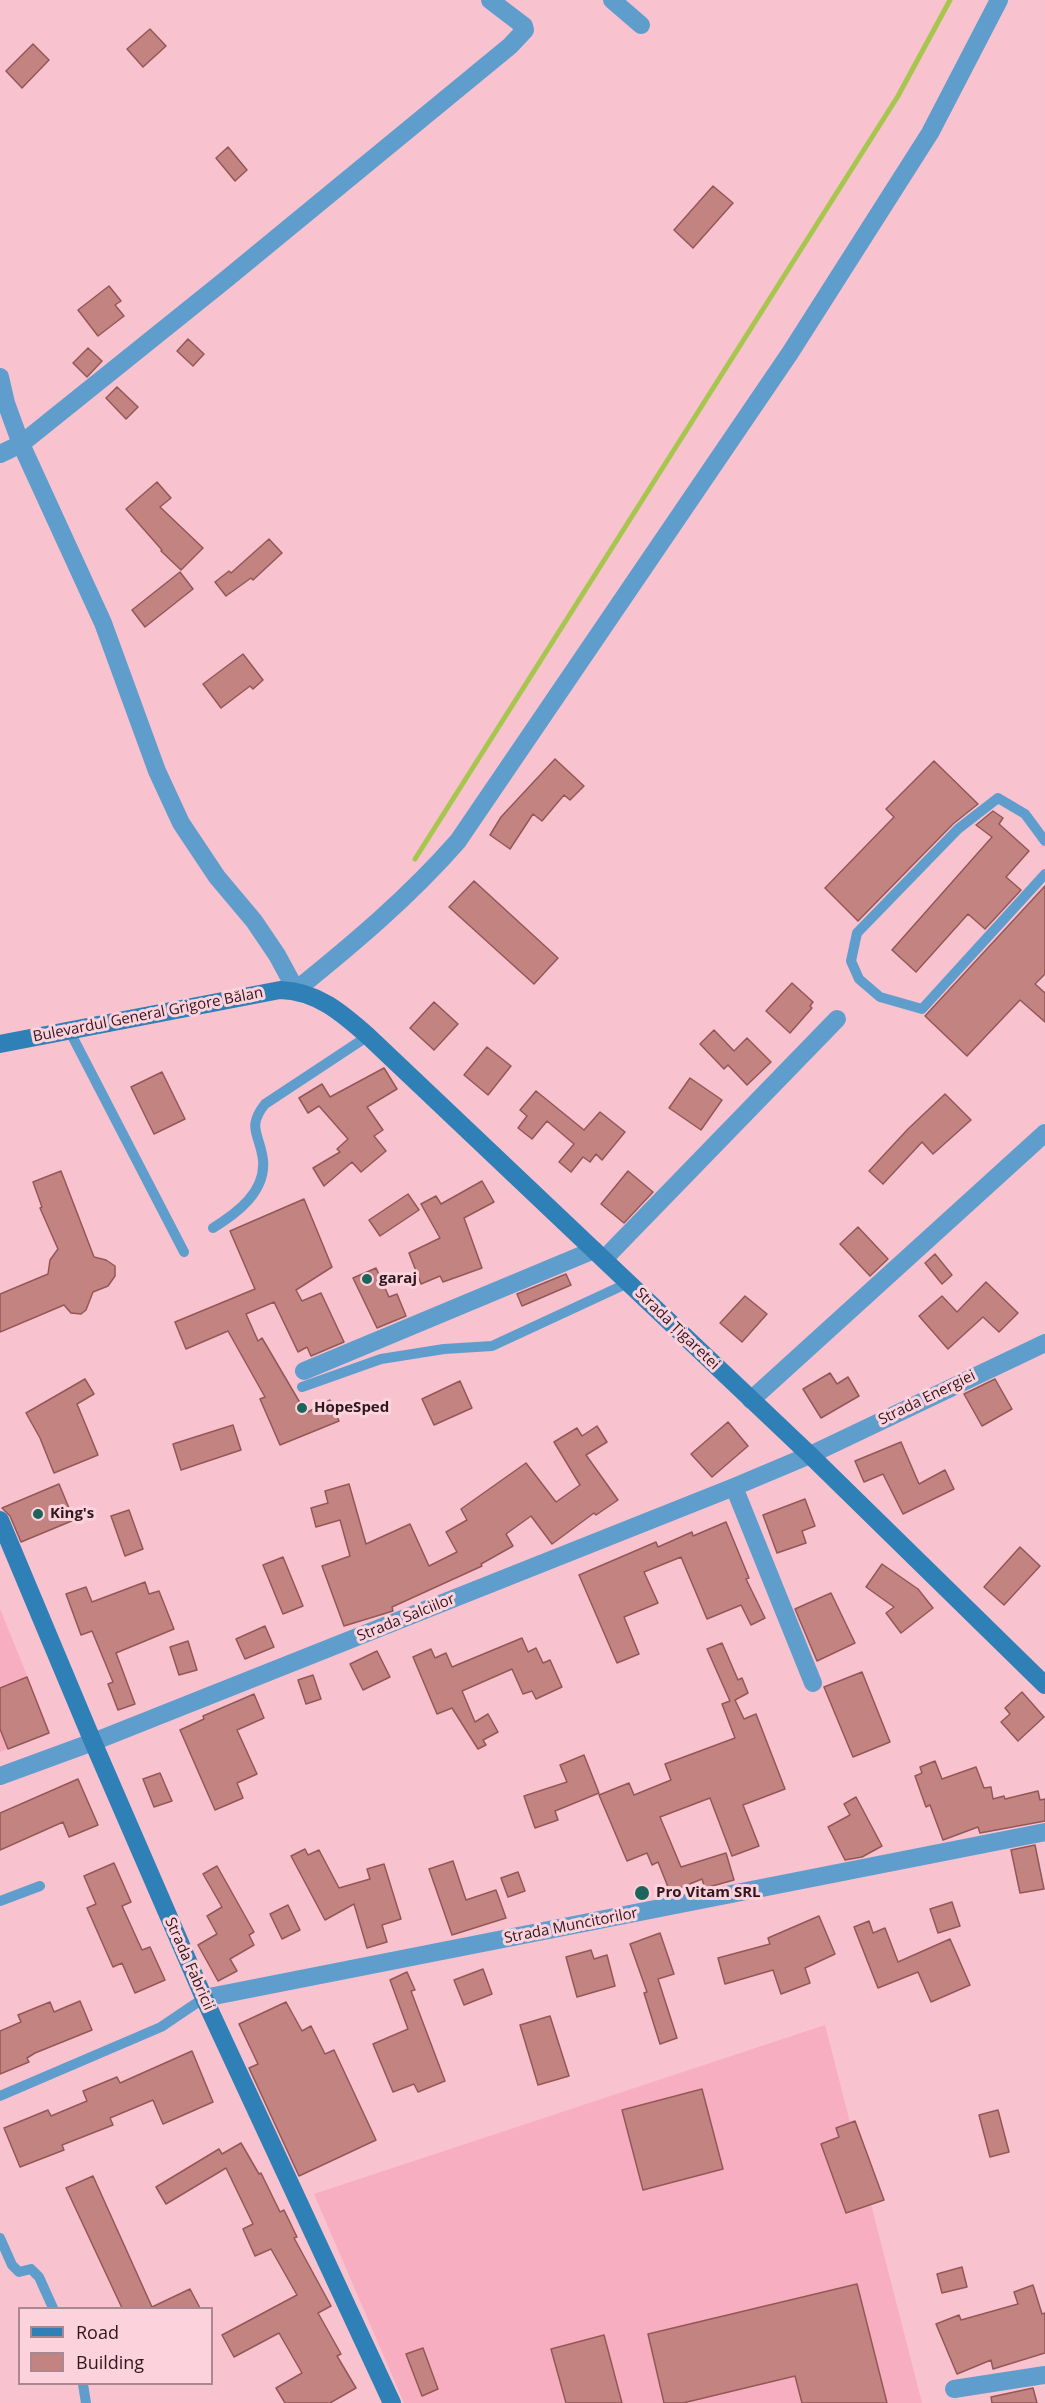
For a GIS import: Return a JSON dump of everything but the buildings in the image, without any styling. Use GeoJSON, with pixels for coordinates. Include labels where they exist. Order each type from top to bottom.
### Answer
{"type":"FeatureCollection","features":[{"type":"Feature","properties":{"kind":"main road","name":"Bulevardul General Grigore Bălan"},"geometry":{"type":"LineString","coordinates":[[0,1044],[265,991],[296,990]]}},
{"type":"Feature","properties":{"kind":"main road","name":"Strada Țigaretei"},"geometry":{"type":"LineString","coordinates":[[296,990],[318,998],[337,1009],[369,1036],[810,1455],[1045,1685]]}},
{"type":"Feature","properties":{"kind":"main road","name":"Strada Fabricii"},"geometry":{"type":"LineString","coordinates":[[0,1520],[204,1998],[392,2403]]}},
{"type":"Feature","properties":{"kind":"street"},"geometry":{"type":"LineString","coordinates":[[0,454],[21,444],[510,46],[525,30],[524,26],[490,0]]}},
{"type":"Feature","properties":{"kind":"street"},"geometry":{"type":"LineString","coordinates":[[612,0],[641,25]]}},
{"type":"Feature","properties":{"kind":"street"},"geometry":{"type":"LineString","coordinates":[[0,377],[6,403],[21,444],[103,623],[157,771],[181,823],[217,877],[254,921],[277,955],[296,990],[392,909],[427,876],[458,841],[796,343],[930,133],[999,0]]}},
{"type":"Feature","properties":{"kind":"street"},"geometry":{"type":"LineString","coordinates":[[303,1379],[599,1255],[837,1019]]}},
{"type":"Feature","properties":{"kind":"street"},"geometry":{"type":"LineString","coordinates":[[751,1401],[1045,1132]]}},
{"type":"Feature","properties":{"kind":"street","name":"Strada Energiei"},"geometry":{"type":"LineString","coordinates":[[810,1455],[1045,1343]]}},
{"type":"Feature","properties":{"kind":"street","name":"Strada Salciilor"},"geometry":{"type":"LineString","coordinates":[[0,1776],[93,1742],[810,1455]]}},
{"type":"Feature","properties":{"kind":"street"},"geometry":{"type":"LineString","coordinates":[[734,1487],[813,1683]]}},
{"type":"Feature","properties":{"kind":"street","name":"Strada Muncitorilor"},"geometry":{"type":"LineString","coordinates":[[204,1998],[1045,1832]]}},
{"type":"Feature","properties":{"kind":"street"},"geometry":{"type":"LineString","coordinates":[[954,2389],[1045,2375]]}},
{"type":"Feature","properties":{"kind":"lane"},"geometry":{"type":"LineString","coordinates":[[1045,841],[1025,814],[998,798],[991,802],[958,829],[857,933],[851,961],[859,980],[880,997],[922,1009],[1045,874]]}},
{"type":"Feature","properties":{"kind":"lane"},"geometry":{"type":"LineString","coordinates":[[69,1030],[184,1252]]}},
{"type":"Feature","properties":{"kind":"lane"},"geometry":{"type":"LineString","coordinates":[[213,1228],[235,1214],[252,1196],[261,1179],[263,1163],[255,1127],[256,1116],[265,1104],[369,1036]]}},
{"type":"Feature","properties":{"kind":"lane"},"geometry":{"type":"LineString","coordinates":[[303,1379],[381,1359],[444,1349],[492,1346],[628,1283]]}},
{"type":"Feature","properties":{"kind":"lane"},"geometry":{"type":"LineString","coordinates":[[0,1901],[40,1886]]}},
{"type":"Feature","properties":{"kind":"lane"},"geometry":{"type":"LineString","coordinates":[[0,2096],[160,2027],[204,1998]]}},
{"type":"Feature","properties":{"kind":"lane"},"geometry":{"type":"LineString","coordinates":[[0,2238],[12,2265],[20,2272],[31,2269],[39,2277],[53,2307]]}},
{"type":"Feature","properties":{"kind":"lane"},"geometry":{"type":"LineString","coordinates":[[83,2385],[86,2403]]}},
{"type":"Feature","properties":{"kind":"shaded area"},"geometry":{"type":"Polygon","coordinates":[[[0,1609],[50,1732],[0,1752],[0,1609]]]}},
{"type":"Feature","properties":{"kind":"shaded area"},"geometry":{"type":"Polygon","coordinates":[[[825,2025],[922,2403],[404,2403],[314,2194],[825,2025]]]}},
{"type":"Feature","properties":{"kind":"waterway"},"geometry":{"type":"LineString","coordinates":[[415,859],[898,96],[950,0]]}},
{"type":"Feature","properties":{"kind":"place","name":"garaj"},"geometry":{"type":"Point","coordinates":[367,1279]}},
{"type":"Feature","properties":{"kind":"place","name":"HopeSped"},"geometry":{"type":"Point","coordinates":[302,1408]}},
{"type":"Feature","properties":{"kind":"place","name":"King's"},"geometry":{"type":"Point","coordinates":[38,1514]}},
{"type":"Feature","properties":{"kind":"place","name":"Pro Vitam SRL"},"geometry":{"type":"Point","coordinates":[642,1893]}}]}
